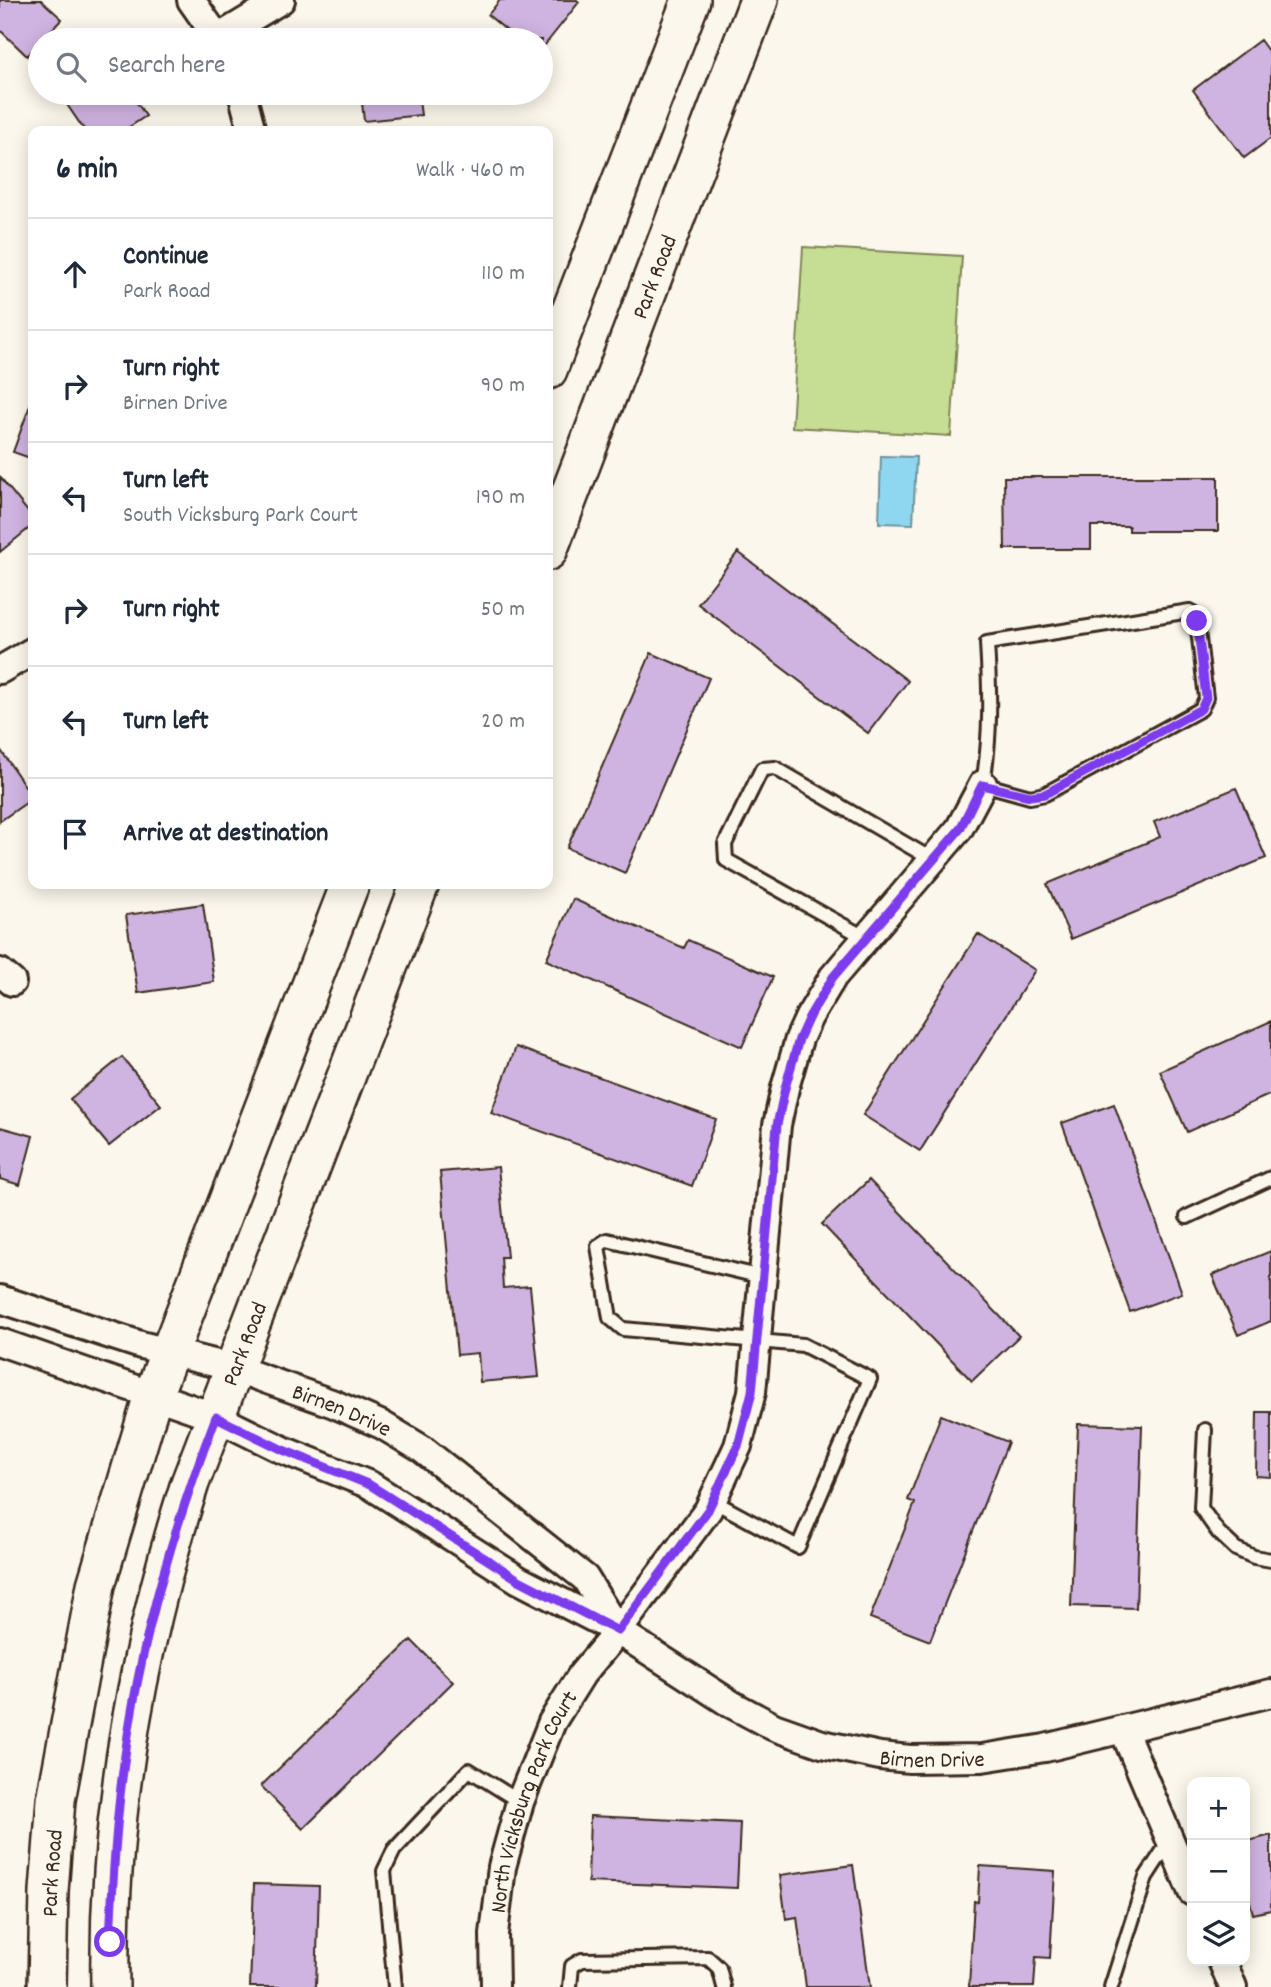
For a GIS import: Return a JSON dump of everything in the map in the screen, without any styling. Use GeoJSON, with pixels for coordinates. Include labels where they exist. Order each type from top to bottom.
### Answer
{"type":"FeatureCollection","features":[{"type":"Feature","properties":{"kind":"main road"},"geometry":{"type":"LineString","coordinates":[[553,357],[691,0]]}},
{"type":"Feature","properties":{"kind":"main road","name":"Park Road"},"geometry":{"type":"LineString","coordinates":[[553,538],[759,0]]}},
{"type":"Feature","properties":{"kind":"main road","name":"Park Road"},"geometry":{"type":"LineString","coordinates":[[47,1987],[49,1891],[56,1800],[96,1585],[153,1395],[347,889]]}},
{"type":"Feature","properties":{"kind":"main road","name":"Park Road"},"geometry":{"type":"LineString","coordinates":[[110,1987],[115,1838],[128,1735],[148,1633],[174,1532],[190,1483],[418,889]]}},
{"type":"Feature","properties":{"kind":"street"},"geometry":{"type":"LineString","coordinates":[[191,0],[211,28]]}},
{"type":"Feature","properties":{"kind":"street"},"geometry":{"type":"LineString","coordinates":[[236,28],[281,0]]}},
{"type":"Feature","properties":{"kind":"street"},"geometry":{"type":"LineString","coordinates":[[245,105],[252,126]]}},
{"type":"Feature","properties":{"kind":"street"},"geometry":{"type":"LineString","coordinates":[[0,670],[28,654]]}},
{"type":"Feature","properties":{"kind":"street","name":"North Vicksburg Park Court"},"geometry":{"type":"LineString","coordinates":[[495,1987],[494,1934],[502,1867],[520,1802],[552,1723],[582,1674],[618,1631],[713,1501],[738,1446],[752,1392],[777,1125],[799,1039],[833,977],[960,829],[982,785]]}},
{"type":"Feature","properties":{"kind":"street","name":"Birnen Drive"},"geometry":{"type":"LineString","coordinates":[[0,1299],[127,1341],[234,1368],[382,1425],[422,1449],[585,1578],[618,1631]]}},
{"type":"Feature","properties":{"kind":"street","name":"Birnen Drive"},"geometry":{"type":"LineString","coordinates":[[0,1342],[216,1417],[283,1450],[370,1485],[519,1580],[618,1631],[731,1704],[774,1727],[822,1744],[910,1759],[982,1758],[1045,1748],[1271,1693]]}},
{"type":"Feature","properties":{"kind":"street"},"geometry":{"type":"LineString","coordinates":[[1123,1728],[1187,1880]]}},
{"type":"Feature","properties":{"kind":"street"},"geometry":{"type":"LineString","coordinates":[[1224,1966],[1233,1987]]}},
{"type":"Feature","properties":{"kind":"lane"},"geometry":{"type":"LineString","coordinates":[[1190,611],[1197,621],[1206,698],[1201,709],[1045,794],[1030,796],[982,785],[989,746],[991,712],[987,643],[1190,611]]}},
{"type":"Feature","properties":{"kind":"lane"},"geometry":{"type":"LineString","coordinates":[[866,938],[726,860],[725,844],[762,769],[775,768],[933,860]]}},
{"type":"Feature","properties":{"kind":"lane"},"geometry":{"type":"LineString","coordinates":[[1187,1217],[1271,1178]]}},
{"type":"Feature","properties":{"kind":"lane"},"geometry":{"type":"LineString","coordinates":[[713,1501],[798,1547],[870,1379],[803,1345],[623,1329],[610,1318],[598,1246],[607,1240],[762,1278]]}},
{"type":"Feature","properties":{"kind":"lane"},"geometry":{"type":"LineString","coordinates":[[1205,1430],[1201,1508],[1236,1549],[1254,1557],[1271,1560]]}},
{"type":"Feature","properties":{"kind":"lane"},"geometry":{"type":"LineString","coordinates":[[395,1987],[384,1871],[394,1850],[469,1770],[520,1802]]}},
{"type":"Feature","properties":{"kind":"lane"},"geometry":{"type":"LineString","coordinates":[[1111,1987],[1146,1877],[1170,1840]]}},
{"type":"Feature","properties":{"kind":"lane"},"geometry":{"type":"LineString","coordinates":[[570,1987],[572,1966],[582,1960],[708,1958],[719,1968],[724,1987]]}},
{"type":"Feature","properties":{"kind":"green space"},"geometry":{"type":"Polygon","coordinates":[[[803,247],[962,256],[951,436],[792,427],[803,247]]]}},
{"type":"Feature","properties":{"kind":"water"},"geometry":{"type":"Polygon","coordinates":[[[881,456],[916,457],[913,524],[879,523],[881,456]]]}},
{"type":"Feature","properties":{"kind":"building"},"geometry":{"type":"Polygon","coordinates":[[[0,0],[41,0],[62,19],[53,28],[28,28],[27,56],[0,30],[0,0]]]}},
{"type":"Feature","properties":{"kind":"building"},"geometry":{"type":"Polygon","coordinates":[[[500,0],[579,2],[553,35],[553,28],[504,28],[488,15],[500,0]]]}},
{"type":"Feature","properties":{"kind":"building"},"geometry":{"type":"Polygon","coordinates":[[[1260,40],[1271,55],[1271,138],[1244,158],[1193,90],[1260,40]]]}},
{"type":"Feature","properties":{"kind":"building"},"geometry":{"type":"Polygon","coordinates":[[[67,105],[138,105],[146,116],[131,126],[82,126],[67,105]]]}},
{"type":"Feature","properties":{"kind":"building"},"geometry":{"type":"Polygon","coordinates":[[[362,105],[420,105],[421,115],[364,121],[362,105]]]}},
{"type":"Feature","properties":{"kind":"building"},"geometry":{"type":"Polygon","coordinates":[[[28,411],[28,457],[13,452],[28,411]]]}},
{"type":"Feature","properties":{"kind":"building"},"geometry":{"type":"Polygon","coordinates":[[[0,477],[28,512],[28,529],[0,552],[0,477]]]}},
{"type":"Feature","properties":{"kind":"building"},"geometry":{"type":"Polygon","coordinates":[[[1004,477],[1218,477],[1218,531],[1129,531],[1129,526],[1091,526],[1091,549],[1005,549],[1004,477]]]}},
{"type":"Feature","properties":{"kind":"building"},"geometry":{"type":"Polygon","coordinates":[[[738,552],[908,681],[868,733],[698,604],[738,552]]]}},
{"type":"Feature","properties":{"kind":"building"},"geometry":{"type":"Polygon","coordinates":[[[651,653],[709,678],[625,873],[567,848],[651,653]]]}},
{"type":"Feature","properties":{"kind":"building"},"geometry":{"type":"Polygon","coordinates":[[[0,749],[28,791],[28,801],[0,821],[0,749]]]}},
{"type":"Feature","properties":{"kind":"building"},"geometry":{"type":"Polygon","coordinates":[[[1236,788],[1266,858],[1071,939],[1047,884],[1160,837],[1154,822],[1236,788]]]}},
{"type":"Feature","properties":{"kind":"building"},"geometry":{"type":"Polygon","coordinates":[[[573,899],[684,948],[688,940],[773,977],[742,1047],[546,960],[573,899]]]}},
{"type":"Feature","properties":{"kind":"building"},"geometry":{"type":"Polygon","coordinates":[[[203,904],[214,982],[138,993],[126,915],[203,904]]]}},
{"type":"Feature","properties":{"kind":"building"},"geometry":{"type":"Polygon","coordinates":[[[978,934],[1035,970],[920,1151],[863,1115],[978,934]]]}},
{"type":"Feature","properties":{"kind":"building"},"geometry":{"type":"Polygon","coordinates":[[[1271,1021],[1271,1094],[1187,1132],[1160,1071],[1271,1021]]]}},
{"type":"Feature","properties":{"kind":"building"},"geometry":{"type":"Polygon","coordinates":[[[516,1047],[716,1119],[692,1186],[491,1113],[516,1047]]]}},
{"type":"Feature","properties":{"kind":"building"},"geometry":{"type":"Polygon","coordinates":[[[122,1057],[161,1105],[109,1146],[70,1099],[122,1057]]]}},
{"type":"Feature","properties":{"kind":"building"},"geometry":{"type":"Polygon","coordinates":[[[1114,1104],[1182,1293],[1130,1312],[1062,1123],[1114,1104]]]}},
{"type":"Feature","properties":{"kind":"building"},"geometry":{"type":"Polygon","coordinates":[[[0,1127],[33,1136],[20,1185],[0,1179],[0,1127]]]}},
{"type":"Feature","properties":{"kind":"building"},"geometry":{"type":"Polygon","coordinates":[[[498,1167],[507,1257],[501,1257],[503,1288],[530,1286],[539,1377],[480,1382],[478,1353],[457,1355],[440,1172],[498,1167]]]}},
{"type":"Feature","properties":{"kind":"building"},"geometry":{"type":"Polygon","coordinates":[[[869,1180],[1019,1336],[972,1381],[822,1224],[869,1180]]]}},
{"type":"Feature","properties":{"kind":"building"},"geometry":{"type":"Polygon","coordinates":[[[1271,1251],[1271,1321],[1238,1335],[1212,1275],[1271,1251]]]}},
{"type":"Feature","properties":{"kind":"building"},"geometry":{"type":"Polygon","coordinates":[[[1257,1412],[1271,1412],[1271,1477],[1256,1476],[1257,1412]]]}},
{"type":"Feature","properties":{"kind":"building"},"geometry":{"type":"Polygon","coordinates":[[[941,1415],[1008,1442],[930,1641],[870,1618],[915,1503],[908,1500],[941,1415]]]}},
{"type":"Feature","properties":{"kind":"building"},"geometry":{"type":"Polygon","coordinates":[[[1078,1424],[1142,1426],[1136,1608],[1071,1606],[1078,1424]]]}},
{"type":"Feature","properties":{"kind":"building"},"geometry":{"type":"Polygon","coordinates":[[[411,1640],[453,1682],[303,1829],[261,1786],[411,1640]]]}},
{"type":"Feature","properties":{"kind":"building"},"geometry":{"type":"Polygon","coordinates":[[[590,1816],[740,1823],[737,1888],[588,1882],[590,1816]]]}},
{"type":"Feature","properties":{"kind":"building"},"geometry":{"type":"Polygon","coordinates":[[[1271,1835],[1271,1910],[1253,1914],[1250,1902],[1250,1841],[1271,1835]]]}},
{"type":"Feature","properties":{"kind":"building"},"geometry":{"type":"Polygon","coordinates":[[[853,1865],[870,1987],[806,1987],[797,1917],[786,1919],[780,1875],[853,1865]]]}},
{"type":"Feature","properties":{"kind":"building"},"geometry":{"type":"Polygon","coordinates":[[[980,1866],[1055,1871],[1050,1958],[1036,1957],[1034,1987],[969,1987],[974,1901],[978,1902],[980,1866]]]}},
{"type":"Feature","properties":{"kind":"building"},"geometry":{"type":"Polygon","coordinates":[[[254,1884],[319,1886],[316,1987],[250,1987],[254,1884]]]}},
{"type":"Feature","properties":{"kind":"route"},"geometry":{"type":"LineString","coordinates":[[110,1942],[115,1838],[128,1735],[148,1633],[174,1532],[216,1417],[283,1450],[370,1485],[519,1580],[618,1631],[708,1510],[738,1446],[752,1392],[777,1125],[799,1039],[809,1017],[833,977],[960,829],[982,785],[1030,796],[1045,794],[1201,709],[1206,698],[1197,621]]}}]}
